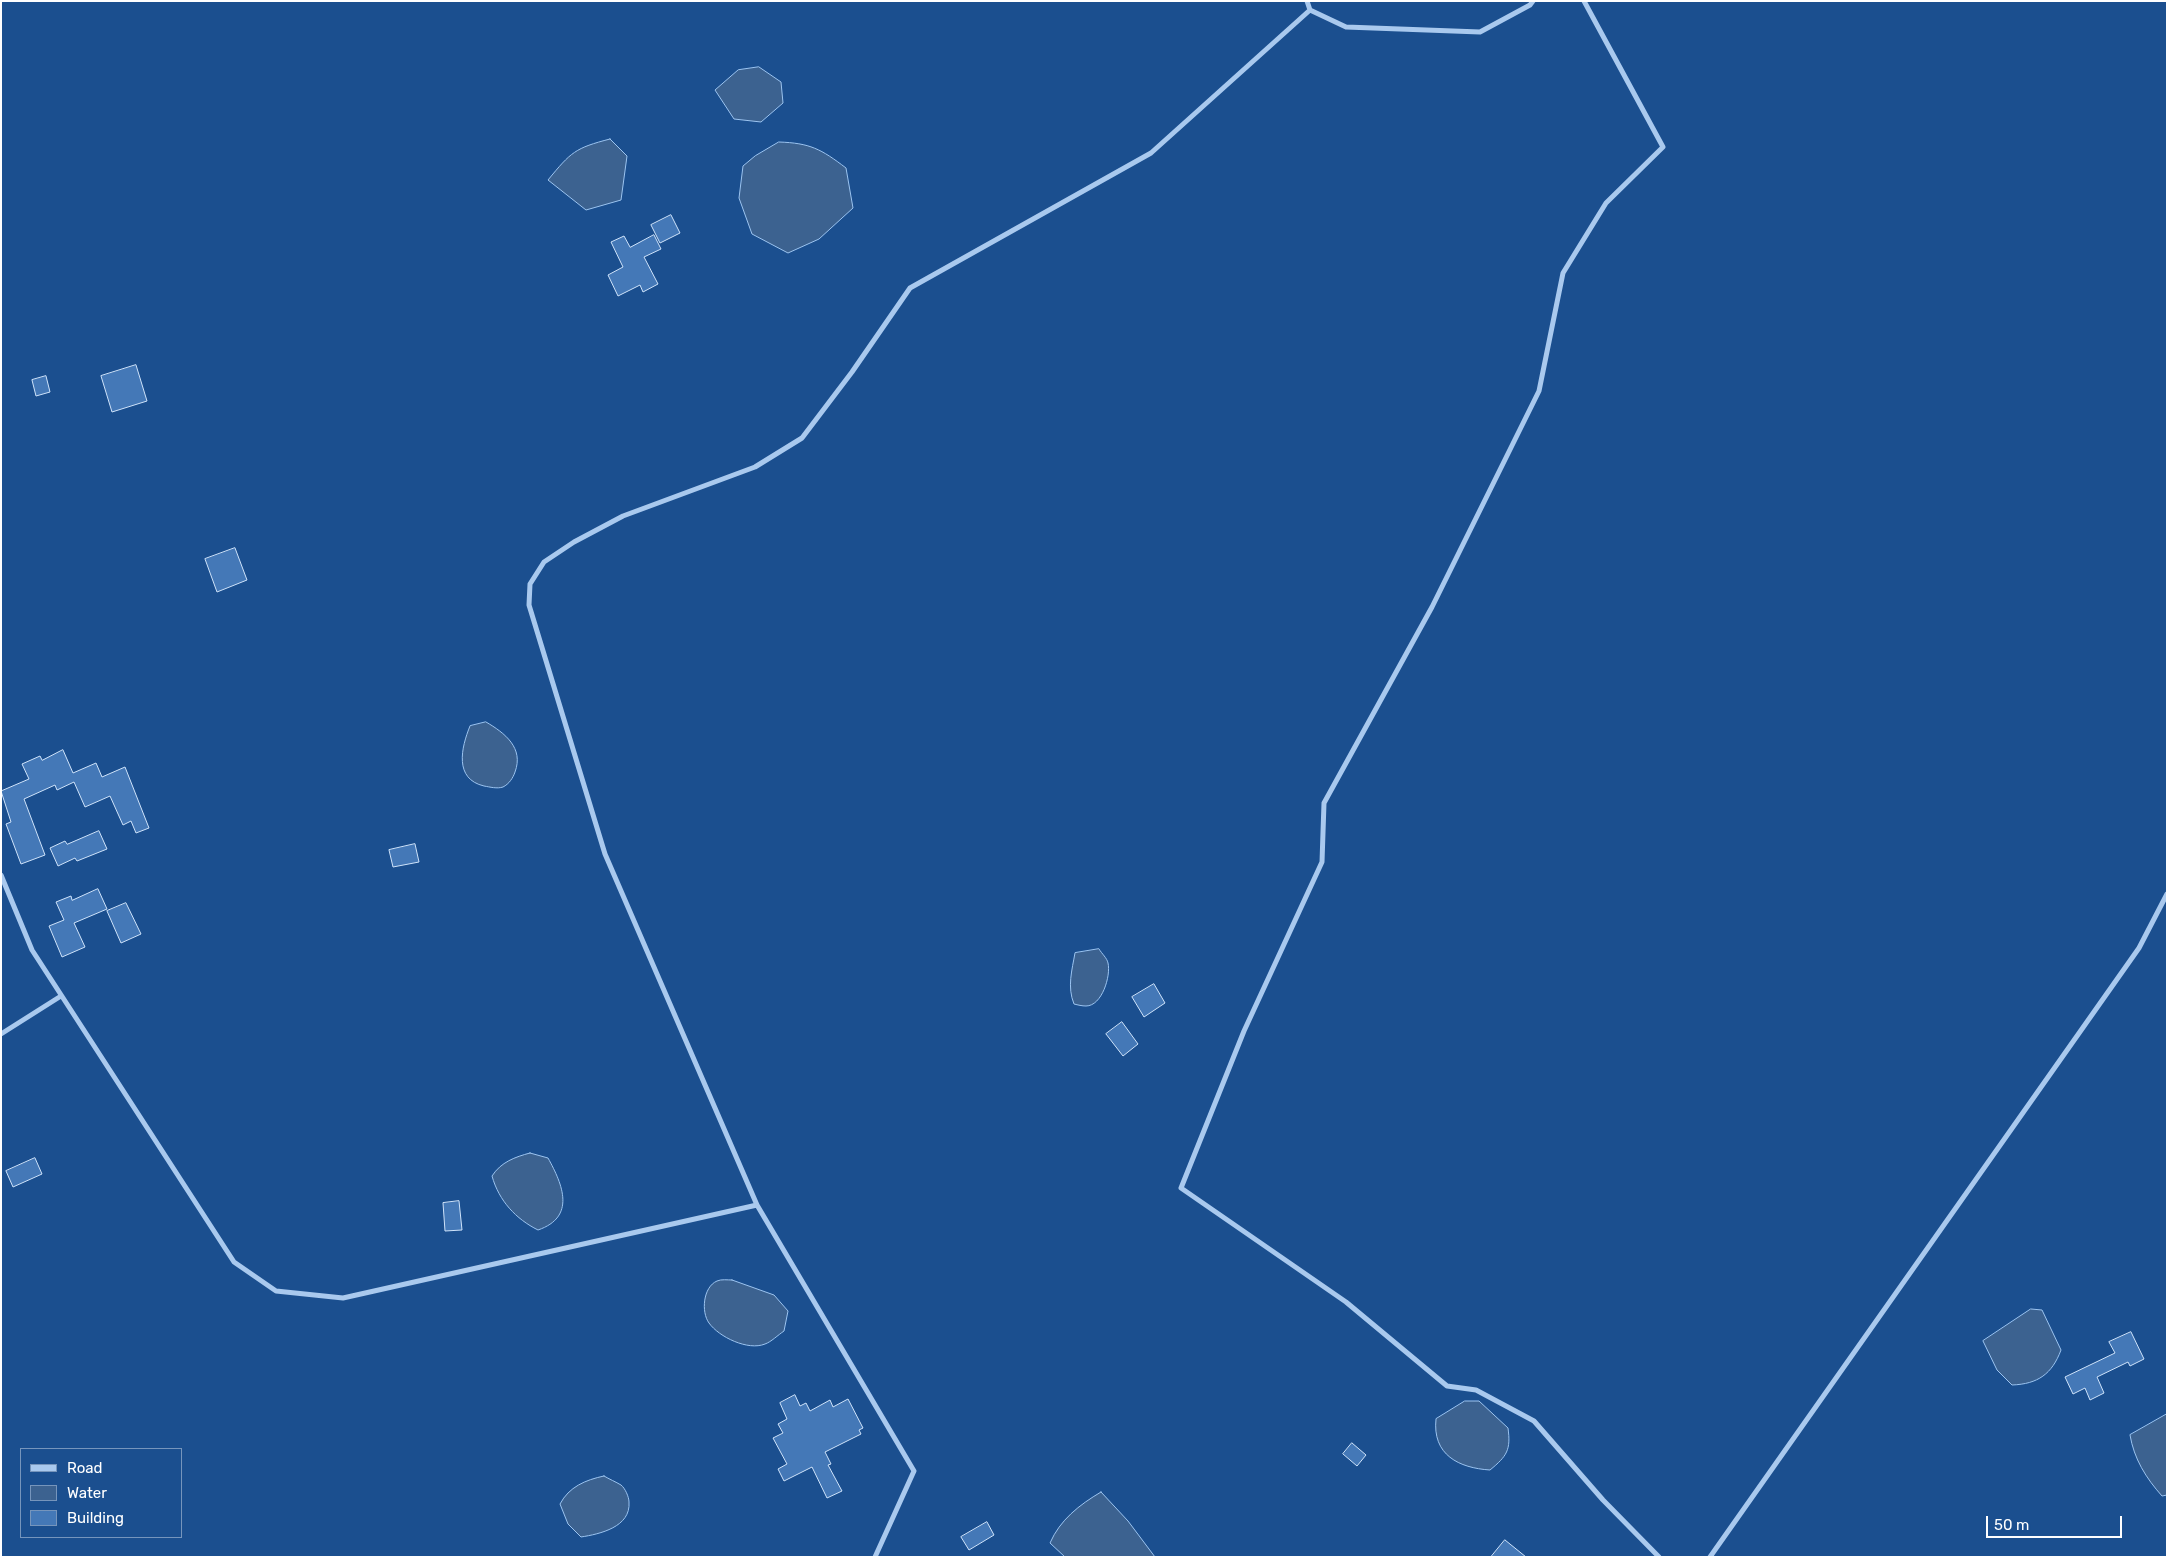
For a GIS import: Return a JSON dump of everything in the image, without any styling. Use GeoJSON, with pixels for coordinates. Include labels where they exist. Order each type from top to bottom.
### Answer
{"type":"FeatureCollection","features":[{"type":"Feature","properties":{"kind":"street"},"geometry":{"type":"LineString","coordinates":[[1307,1],[1310,10],[1346,27],[1480,32],[1530,5],[1533,1]]}},
{"type":"Feature","properties":{"kind":"street"},"geometry":{"type":"LineString","coordinates":[[1584,1],[1663,147],[1606,203],[1563,273],[1539,391],[1432,607],[1324,803],[1322,862],[1244,1032],[1181,1188],[1346,1302],[1447,1386],[1476,1390],[1534,1421],[1603,1500],[1659,1557]]}},
{"type":"Feature","properties":{"kind":"street"},"geometry":{"type":"LineString","coordinates":[[875,1557],[914,1471],[757,1205],[605,854],[529,605],[530,584],[544,562],[574,542],[623,516],[755,467],[802,438],[852,372],[910,288],[1151,153],[1310,10]]}},
{"type":"Feature","properties":{"kind":"street"},"geometry":{"type":"LineString","coordinates":[[1,875],[32,950],[234,1262],[276,1291],[343,1298],[757,1205]]}},
{"type":"Feature","properties":{"kind":"street"},"geometry":{"type":"LineString","coordinates":[[1710,1557],[2139,948],[2167,894]]}},
{"type":"Feature","properties":{"kind":"street"},"geometry":{"type":"LineString","coordinates":[[1,1034],[61,996]]}},
{"type":"Feature","properties":{"kind":"water"},"geometry":{"type":"Polygon","coordinates":[[[759,67],[781,82],[783,103],[761,122],[734,119],[715,90],[738,70],[759,67]]]}},
{"type":"Feature","properties":{"kind":"water"},"geometry":{"type":"Polygon","coordinates":[[[610,139],[627,156],[621,200],[586,210],[548,180],[574,152],[610,139]]]}},
{"type":"Feature","properties":{"kind":"water"},"geometry":{"type":"Polygon","coordinates":[[[779,142],[815,148],[846,168],[853,208],[819,239],[788,253],[752,234],[739,198],[743,166],[755,156],[779,142]]]}},
{"type":"Feature","properties":{"kind":"water"},"geometry":{"type":"Polygon","coordinates":[[[486,722],[506,736],[515,749],[517,756],[513,776],[501,788],[484,786],[474,782],[468,777],[462,762],[464,744],[470,726],[486,722]]]}},
{"type":"Feature","properties":{"kind":"water"},"geometry":{"type":"Polygon","coordinates":[[[1099,949],[1106,958],[1109,969],[1107,982],[1101,996],[1092,1005],[1074,1004],[1070,985],[1075,953],[1099,949]]]}},
{"type":"Feature","properties":{"kind":"water"},"geometry":{"type":"Polygon","coordinates":[[[530,1153],[548,1158],[558,1179],[563,1199],[562,1209],[558,1217],[550,1224],[538,1230],[530,1226],[509,1208],[499,1193],[492,1176],[509,1161],[530,1153]]]}},
{"type":"Feature","properties":{"kind":"water"},"geometry":{"type":"Polygon","coordinates":[[[732,1280],[774,1295],[788,1311],[784,1331],[767,1343],[750,1346],[727,1338],[714,1328],[706,1318],[704,1306],[706,1294],[712,1284],[717,1281],[732,1280]]]}},
{"type":"Feature","properties":{"kind":"water"},"geometry":{"type":"Polygon","coordinates":[[[2031,1309],[2042,1310],[2061,1350],[2053,1365],[2043,1376],[2037,1380],[2012,1385],[1997,1370],[1983,1341],[2031,1309]]]}},
{"type":"Feature","properties":{"kind":"water"},"geometry":{"type":"Polygon","coordinates":[[[1465,1401],[1479,1401],[1508,1428],[1509,1442],[1506,1452],[1490,1470],[1479,1469],[1458,1462],[1443,1450],[1438,1442],[1436,1419],[1465,1401]]]}},
{"type":"Feature","properties":{"kind":"water"},"geometry":{"type":"Polygon","coordinates":[[[2167,1414],[2167,1495],[2162,1496],[2142,1468],[2134,1452],[2130,1435],[2167,1414]]]}},
{"type":"Feature","properties":{"kind":"water"},"geometry":{"type":"Polygon","coordinates":[[[604,1476],[624,1488],[629,1500],[628,1511],[625,1518],[613,1528],[581,1537],[568,1524],[560,1504],[568,1493],[578,1485],[604,1476]]]}},
{"type":"Feature","properties":{"kind":"water"},"geometry":{"type":"Polygon","coordinates":[[[1101,1492],[1128,1521],[1155,1557],[1065,1557],[1050,1543],[1059,1527],[1071,1514],[1101,1492]]]}},
{"type":"Feature","properties":{"kind":"building"},"geometry":{"type":"Polygon","coordinates":[[[671,215],[680,233],[660,243],[651,225],[671,215]]]}},
{"type":"Feature","properties":{"kind":"building"},"geometry":{"type":"Polygon","coordinates":[[[654,235],[661,249],[644,257],[658,284],[643,292],[640,285],[618,296],[608,275],[623,267],[611,242],[624,236],[630,247],[654,235]]]}},
{"type":"Feature","properties":{"kind":"building"},"geometry":{"type":"Polygon","coordinates":[[[136,365],[147,401],[112,412],[101,376],[136,365]]]}},
{"type":"Feature","properties":{"kind":"building"},"geometry":{"type":"Polygon","coordinates":[[[46,376],[50,392],[36,396],[32,380],[46,376]]]}},
{"type":"Feature","properties":{"kind":"building"},"geometry":{"type":"Polygon","coordinates":[[[235,548],[247,580],[217,592],[205,559],[235,548]]]}},
{"type":"Feature","properties":{"kind":"building"},"geometry":{"type":"Polygon","coordinates":[[[63,750],[73,773],[96,763],[102,777],[125,767],[149,828],[136,833],[131,821],[123,825],[110,796],[85,807],[74,782],[57,790],[55,785],[24,799],[45,855],[21,864],[6,824],[11,822],[1,791],[29,779],[22,764],[40,756],[42,760],[63,750]]]}},
{"type":"Feature","properties":{"kind":"building"},"geometry":{"type":"Polygon","coordinates":[[[99,831],[107,849],[77,861],[75,858],[58,866],[50,848],[65,841],[67,844],[99,831]]]}},
{"type":"Feature","properties":{"kind":"building"},"geometry":{"type":"Polygon","coordinates":[[[415,844],[419,862],[393,867],[389,850],[415,844]]]}},
{"type":"Feature","properties":{"kind":"building"},"geometry":{"type":"Polygon","coordinates":[[[98,889],[107,909],[74,923],[85,947],[62,957],[49,926],[64,920],[56,902],[71,896],[72,900],[98,889]]]}},
{"type":"Feature","properties":{"kind":"building"},"geometry":{"type":"Polygon","coordinates":[[[126,903],[141,934],[121,943],[107,911],[126,903]]]}},
{"type":"Feature","properties":{"kind":"building"},"geometry":{"type":"Polygon","coordinates":[[[1154,984],[1165,1003],[1144,1017],[1132,997],[1154,984]]]}},
{"type":"Feature","properties":{"kind":"building"},"geometry":{"type":"Polygon","coordinates":[[[1122,1022],[1138,1044],[1123,1056],[1106,1034],[1122,1022]]]}},
{"type":"Feature","properties":{"kind":"building"},"geometry":{"type":"Polygon","coordinates":[[[35,1158],[42,1174],[13,1187],[6,1171],[35,1158]]]}},
{"type":"Feature","properties":{"kind":"building"},"geometry":{"type":"Polygon","coordinates":[[[459,1201],[462,1230],[445,1231],[443,1203],[459,1201]]]}},
{"type":"Feature","properties":{"kind":"building"},"geometry":{"type":"Polygon","coordinates":[[[2131,1332],[2144,1359],[2130,1366],[2128,1362],[2097,1377],[2104,1393],[2090,1400],[2085,1388],[2073,1394],[2065,1377],[2115,1353],[2109,1342],[2131,1332]]]}},
{"type":"Feature","properties":{"kind":"building"},"geometry":{"type":"Polygon","coordinates":[[[795,1395],[800,1406],[806,1403],[810,1411],[830,1400],[833,1407],[848,1399],[863,1428],[859,1430],[861,1434],[825,1452],[831,1464],[828,1465],[842,1491],[827,1498],[812,1467],[784,1481],[778,1469],[787,1464],[773,1438],[783,1433],[778,1424],[787,1419],[780,1403],[795,1395]]]}},
{"type":"Feature","properties":{"kind":"building"},"geometry":{"type":"Polygon","coordinates":[[[1352,1443],[1366,1455],[1357,1466],[1343,1454],[1352,1443]]]}},
{"type":"Feature","properties":{"kind":"building"},"geometry":{"type":"Polygon","coordinates":[[[987,1522],[994,1535],[969,1550],[961,1537],[987,1522]]]}},
{"type":"Feature","properties":{"kind":"building"},"geometry":{"type":"Polygon","coordinates":[[[1505,1540],[1526,1557],[1491,1557],[1505,1540]]]}}]}
